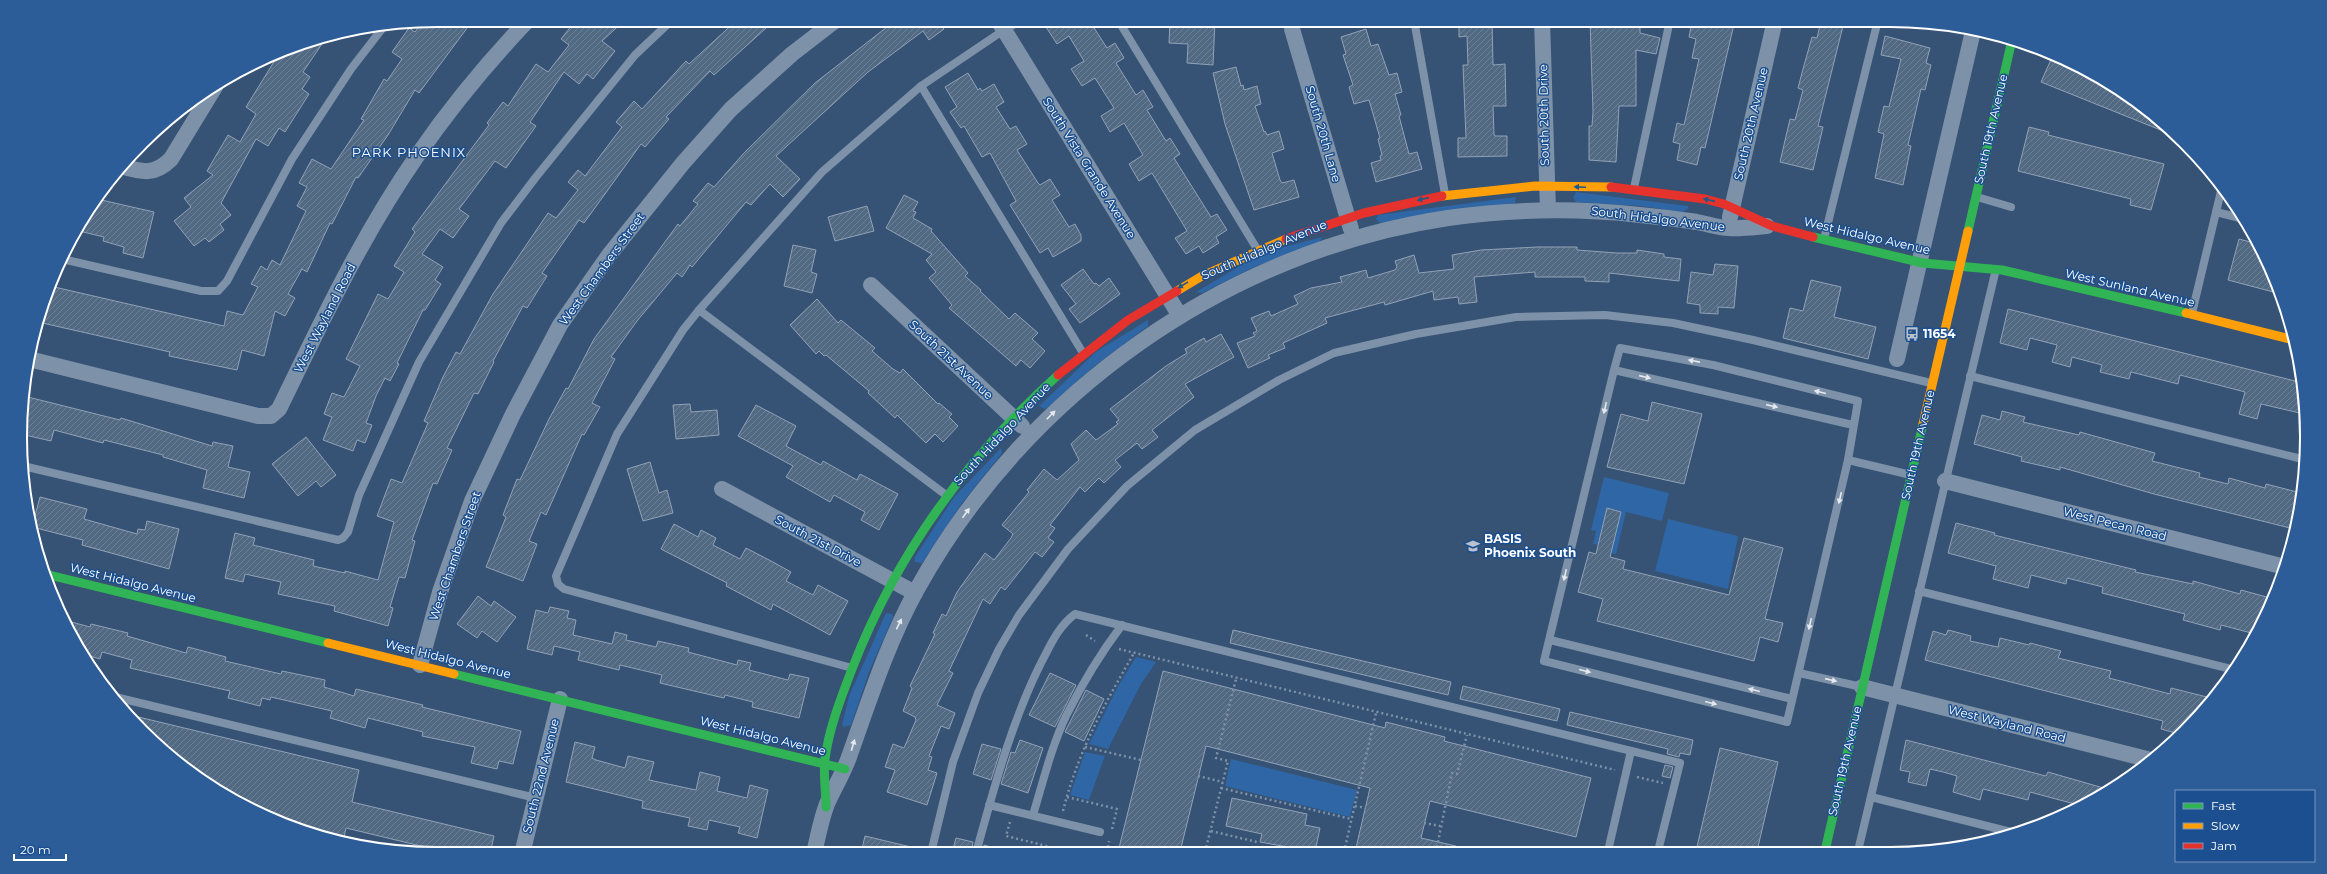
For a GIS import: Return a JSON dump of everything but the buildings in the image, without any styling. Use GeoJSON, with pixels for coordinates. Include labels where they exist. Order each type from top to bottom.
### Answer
{"type":"FeatureCollection","features":[{"type":"Feature","properties":{"kind":"street","name":"West Wayland Road"},"geometry":{"type":"LineString","coordinates":[[34,360],[258,416],[271,416],[279,409],[329,306],[362,245],[417,156],[488,62],[521,27]]}},
{"type":"Feature","properties":{"kind":"street","name":"West Chambers Street"},"geometry":{"type":"LineString","coordinates":[[420,665],[440,592],[472,501],[513,414],[560,325],[609,255],[683,163],[731,109],[792,54],[827,27]]}},
{"type":"Feature","properties":{"kind":"street","name":"South Vista Grande Avenue"},"geometry":{"type":"LineString","coordinates":[[1002,27],[1180,316]]}},
{"type":"Feature","properties":{"kind":"street","name":"South 20th Drive"},"geometry":{"type":"LineString","coordinates":[[1542,27],[1546,186],[1548,210]]}},
{"type":"Feature","properties":{"kind":"street","name":"South 20th Avenue"},"geometry":{"type":"LineString","coordinates":[[1727,228],[1773,27]]}},
{"type":"Feature","properties":{"kind":"street","name":"South 20th Lane"},"geometry":{"type":"LineString","coordinates":[[1292,29],[1354,238]]}},
{"type":"Feature","properties":{"kind":"street"},"geometry":{"type":"LineString","coordinates":[[1897,359],[1972,35]]}},
{"type":"Feature","properties":{"kind":"street","name":"South 19th Avenue"},"geometry":{"type":"LineString","coordinates":[[1826,847],[2011,46]]}},
{"type":"Feature","properties":{"kind":"street"},"geometry":{"type":"LineString","coordinates":[[128,168],[149,172],[164,166],[171,159],[209,96]]}},
{"type":"Feature","properties":{"kind":"street","name":"South Hidalgo Avenue"},"geometry":{"type":"LineString","coordinates":[[826,807],[825,764],[833,724],[852,668],[893,581],[947,495],[989,445],[1036,395],[1083,353],[1167,295],[1222,265],[1347,216],[1445,194],[1546,186],[1634,188],[1699,198],[1732,206],[1771,226]]}},
{"type":"Feature","properties":{"kind":"street","name":"South Hidalgo Avenue"},"geometry":{"type":"LineString","coordinates":[[816,847],[826,807],[845,769],[882,662],[915,593],[964,515],[992,479],[1031,435],[1081,387],[1180,316],[1229,288],[1285,262],[1354,238],[1399,227],[1450,218],[1548,210],[1583,210],[1640,214],[1727,228],[1771,226]]}},
{"type":"Feature","properties":{"kind":"street","name":"West Hidalgo Avenue"},"geometry":{"type":"LineString","coordinates":[[1771,226],[1920,263],[1959,267]]}},
{"type":"Feature","properties":{"kind":"street","name":"West Sunland Avenue"},"geometry":{"type":"LineString","coordinates":[[1959,267],[1996,269],[2288,338]]}},
{"type":"Feature","properties":{"kind":"street","name":"South 21st Avenue"},"geometry":{"type":"LineString","coordinates":[[872,285],[1031,435]]}},
{"type":"Feature","properties":{"kind":"street","name":"West Pecan Road"},"geometry":{"type":"LineString","coordinates":[[1945,481],[2279,564]]}},
{"type":"Feature","properties":{"kind":"street","name":"South 21st Drive"},"geometry":{"type":"LineString","coordinates":[[722,489],[915,593]]}},
{"type":"Feature","properties":{"kind":"street","name":"West Hidalgo Avenue"},"geometry":{"type":"LineString","coordinates":[[51,576],[845,769]]}},
{"type":"Feature","properties":{"kind":"street","name":"West Wayland Road"},"geometry":{"type":"LineString","coordinates":[[1862,687],[2144,758]]}},
{"type":"Feature","properties":{"kind":"street","name":"South 22nd Avenue"},"geometry":{"type":"LineString","coordinates":[[524,847],[560,699]]}},
{"type":"Feature","properties":{"kind":"lane"},"geometry":{"type":"LineString","coordinates":[[28,467],[338,540],[343,538],[348,532],[360,495],[419,362],[501,223],[536,177],[635,55],[665,27]]}},
{"type":"Feature","properties":{"kind":"lane"},"geometry":{"type":"LineString","coordinates":[[852,668],[564,589],[558,584],[556,576],[617,434],[683,330],[699,310],[822,172],[921,86],[998,27]]}},
{"type":"Feature","properties":{"kind":"lane"},"geometry":{"type":"LineString","coordinates":[[1122,27],[1257,250]]}},
{"type":"Feature","properties":{"kind":"lane"},"geometry":{"type":"LineString","coordinates":[[1415,27],[1445,194]]}},
{"type":"Feature","properties":{"kind":"lane"},"geometry":{"type":"LineString","coordinates":[[1634,188],[1668,27]]}},
{"type":"Feature","properties":{"kind":"lane"},"geometry":{"type":"LineString","coordinates":[[1824,240],[1876,27]]}},
{"type":"Feature","properties":{"kind":"lane"},"geometry":{"type":"LineString","coordinates":[[67,260],[201,291],[218,291],[227,281],[292,159],[351,69],[380,31]]}},
{"type":"Feature","properties":{"kind":"lane"},"geometry":{"type":"LineString","coordinates":[[921,86],[1083,353]]}},
{"type":"Feature","properties":{"kind":"lane"},"geometry":{"type":"LineString","coordinates":[[2192,315],[2220,194]]}},
{"type":"Feature","properties":{"kind":"lane"},"geometry":{"type":"LineString","coordinates":[[1976,197],[2011,207]]}},
{"type":"Feature","properties":{"kind":"lane"},"geometry":{"type":"LineString","coordinates":[[2216,212],[2236,217]]}},
{"type":"Feature","properties":{"kind":"lane"},"geometry":{"type":"LineString","coordinates":[[1859,847],[1996,269]]}},
{"type":"Feature","properties":{"kind":"lane"},"geometry":{"type":"LineString","coordinates":[[699,310],[947,495]]}},
{"type":"Feature","properties":{"kind":"lane"},"geometry":{"type":"LineString","coordinates":[[932,847],[953,762],[978,693],[999,649],[1019,615],[1068,549],[1127,486],[1195,430],[1279,380],[1334,353],[1416,334],[1516,317],[1605,314],[1673,324],[1753,340],[1932,383]]}},
{"type":"Feature","properties":{"kind":"lane"},"geometry":{"type":"LineString","coordinates":[[1620,348],[1712,365],[1858,401],[1853,425],[1848,460],[1787,722],[1544,661],[1620,348]]}},
{"type":"Feature","properties":{"kind":"lane"},"geometry":{"type":"LineString","coordinates":[[1614,370],[1853,425]]}},
{"type":"Feature","properties":{"kind":"lane"},"geometry":{"type":"LineString","coordinates":[[1970,376],[2299,458]]}},
{"type":"Feature","properties":{"kind":"lane"},"geometry":{"type":"LineString","coordinates":[[1848,460],[1911,475]]}},
{"type":"Feature","properties":{"kind":"lane"},"geometry":{"type":"LineString","coordinates":[[1919,591],[2229,668]]}},
{"type":"Feature","properties":{"kind":"lane"},"geometry":{"type":"LineString","coordinates":[[978,847],[1014,725],[1032,680],[1058,629],[1075,614],[1680,763],[1659,847]]}},
{"type":"Feature","properties":{"kind":"lane"},"geometry":{"type":"LineString","coordinates":[[1033,815],[1053,749],[1065,717],[1096,659],[1122,625]]}},
{"type":"Feature","properties":{"kind":"lane"},"geometry":{"type":"LineString","coordinates":[[1550,640],[1792,699]]}},
{"type":"Feature","properties":{"kind":"lane"},"geometry":{"type":"LineString","coordinates":[[1799,673],[1862,687]]}},
{"type":"Feature","properties":{"kind":"lane"},"geometry":{"type":"LineString","coordinates":[[122,699],[536,798]]}},
{"type":"Feature","properties":{"kind":"lane"},"geometry":{"type":"LineString","coordinates":[[1609,847],[1631,751]]}},
{"type":"Feature","properties":{"kind":"lane"},"geometry":{"type":"LineString","coordinates":[[1871,797],[2005,830]]}},
{"type":"Feature","properties":{"kind":"lane"},"geometry":{"type":"LineString","coordinates":[[989,805],[1100,832]]}},
{"type":"Feature","properties":{"kind":"path"},"geometry":{"type":"LineString","coordinates":[[1086,635],[1106,646],[1664,783]]}},
{"type":"Feature","properties":{"kind":"path"},"geometry":{"type":"LineString","coordinates":[[1060,822],[1072,777],[1085,747],[1108,699],[1134,653]]}},
{"type":"Feature","properties":{"kind":"path"},"geometry":{"type":"LineString","coordinates":[[1207,847],[1228,761],[1216,758],[1236,678]]}},
{"type":"Feature","properties":{"kind":"path"},"geometry":{"type":"LineString","coordinates":[[1345,847],[1376,713]]}},
{"type":"Feature","properties":{"kind":"path"},"geometry":{"type":"LineString","coordinates":[[1437,847],[1452,773],[1457,774],[1467,735]]}},
{"type":"Feature","properties":{"kind":"path"},"geometry":{"type":"LineString","coordinates":[[1085,747],[1141,760]]}},
{"type":"Feature","properties":{"kind":"path"},"geometry":{"type":"LineString","coordinates":[[1198,776],[1223,782]]}},
{"type":"Feature","properties":{"kind":"path"},"geometry":{"type":"LineString","coordinates":[[1221,788],[1351,820]]}},
{"type":"Feature","properties":{"kind":"path"},"geometry":{"type":"LineString","coordinates":[[1067,797],[1117,809],[1108,847]]}},
{"type":"Feature","properties":{"kind":"path"},"geometry":{"type":"LineString","coordinates":[[1355,806],[1366,808]]}},
{"type":"Feature","properties":{"kind":"path"},"geometry":{"type":"LineString","coordinates":[[1013,810],[1006,836],[1051,847]]}},
{"type":"Feature","properties":{"kind":"path"},"geometry":{"type":"LineString","coordinates":[[1424,823],[1440,826]]}},
{"type":"Feature","properties":{"kind":"path"},"geometry":{"type":"LineString","coordinates":[[1211,831],[1257,842]]}},
{"type":"Feature","properties":{"kind":"shaded area"},"geometry":{"type":"Polygon","coordinates":[[[1576,192],[1688,206],[1688,209],[1683,212],[1640,206],[1576,202],[1573,198],[1576,192]]]}},
{"type":"Feature","properties":{"kind":"shaded area"},"geometry":{"type":"Polygon","coordinates":[[[1516,197],[1515,203],[1438,212],[1380,223],[1376,219],[1378,215],[1516,197]]]}},
{"type":"Feature","properties":{"kind":"shaded area"},"geometry":{"type":"Polygon","coordinates":[[[1322,237],[1320,242],[1252,268],[1202,293],[1196,292],[1262,253],[1322,237]]]}},
{"type":"Feature","properties":{"kind":"shaded area"},"geometry":{"type":"Polygon","coordinates":[[[1148,320],[1148,326],[1093,367],[1047,408],[1044,409],[1039,406],[1097,351],[1148,320]]]}},
{"type":"Feature","properties":{"kind":"shaded area"},"geometry":{"type":"Polygon","coordinates":[[[1001,448],[1002,453],[962,503],[922,563],[915,562],[915,557],[954,497],[1001,448]]]}},
{"type":"Feature","properties":{"kind":"shaded area"},"geometry":{"type":"Polygon","coordinates":[[[1604,477],[1669,493],[1662,521],[1626,512],[1616,554],[1601,551],[1602,546],[1593,544],[1596,531],[1591,530],[1604,477]]]}},
{"type":"Feature","properties":{"kind":"shaded area"},"geometry":{"type":"Polygon","coordinates":[[[1668,519],[1738,536],[1728,589],[1655,571],[1668,519]]]}},
{"type":"Feature","properties":{"kind":"shaded area"},"geometry":{"type":"Polygon","coordinates":[[[886,613],[892,614],[893,617],[869,672],[851,725],[844,727],[842,725],[849,696],[886,613]]]}},
{"type":"Feature","properties":{"kind":"shaded area"},"geometry":{"type":"Polygon","coordinates":[[[1136,657],[1156,662],[1141,684],[1108,749],[1089,744],[1117,688],[1136,657]]]}},
{"type":"Feature","properties":{"kind":"shaded area"},"geometry":{"type":"Polygon","coordinates":[[[1085,752],[1105,756],[1089,800],[1070,795],[1085,752]]]}},
{"type":"Feature","properties":{"kind":"shaded area"},"geometry":{"type":"Polygon","coordinates":[[[1231,759],[1357,790],[1350,817],[1225,786],[1231,759]]]}},
{"type":"Feature","properties":{"kind":"traffic: fast"},"geometry":{"type":"LineString","coordinates":[[1968,231],[2011,46]]}},
{"type":"Feature","properties":{"kind":"traffic: fast"},"geometry":{"type":"LineString","coordinates":[[1813,237],[1923,263],[2002,270],[2186,313]]}},
{"type":"Feature","properties":{"kind":"traffic: fast"},"geometry":{"type":"LineString","coordinates":[[826,807],[824,765],[832,725],[852,669],[890,586],[937,510],[964,474],[1025,406],[1058,375]]}},
{"type":"Feature","properties":{"kind":"traffic: fast"},"geometry":{"type":"LineString","coordinates":[[1826,847],[1923,424]]}},
{"type":"Feature","properties":{"kind":"traffic: fast"},"geometry":{"type":"LineString","coordinates":[[51,576],[328,643]]}},
{"type":"Feature","properties":{"kind":"traffic: fast"},"geometry":{"type":"LineString","coordinates":[[454,674],[845,769]]}},
{"type":"Feature","properties":{"kind":"traffic: slow"},"geometry":{"type":"LineString","coordinates":[[1442,196],[1535,186],[1611,187]]}},
{"type":"Feature","properties":{"kind":"traffic: slow"},"geometry":{"type":"LineString","coordinates":[[1923,424],[1968,231]]}},
{"type":"Feature","properties":{"kind":"traffic: slow"},"geometry":{"type":"LineString","coordinates":[[1177,291],[1202,276],[1286,239]]}},
{"type":"Feature","properties":{"kind":"traffic: slow"},"geometry":{"type":"LineString","coordinates":[[2186,313],[2288,338]]}},
{"type":"Feature","properties":{"kind":"traffic: slow"},"geometry":{"type":"LineString","coordinates":[[328,643],[454,674]]}},
{"type":"Feature","properties":{"kind":"traffic: jam"},"geometry":{"type":"LineString","coordinates":[[1611,187],[1705,199],[1724,204],[1772,226],[1813,237]]}},
{"type":"Feature","properties":{"kind":"traffic: jam"},"geometry":{"type":"LineString","coordinates":[[1286,239],[1364,213],[1442,196]]}},
{"type":"Feature","properties":{"kind":"traffic: jam"},"geometry":{"type":"LineString","coordinates":[[1058,375],[1128,320],[1177,291]]}},
{"type":"Feature","properties":{"kind":"place","name":"11654"},"geometry":{"type":"Point","coordinates":[1912,334]}},
{"type":"Feature","properties":{"kind":"place","name":"BASIS Phoenix South"},"geometry":{"type":"Point","coordinates":[1473,546]}},
{"type":"Feature","properties":{"kind":"district","name":"PARK PHOENIX"},"geometry":{"type":"Point","coordinates":[409,152]}}]}
